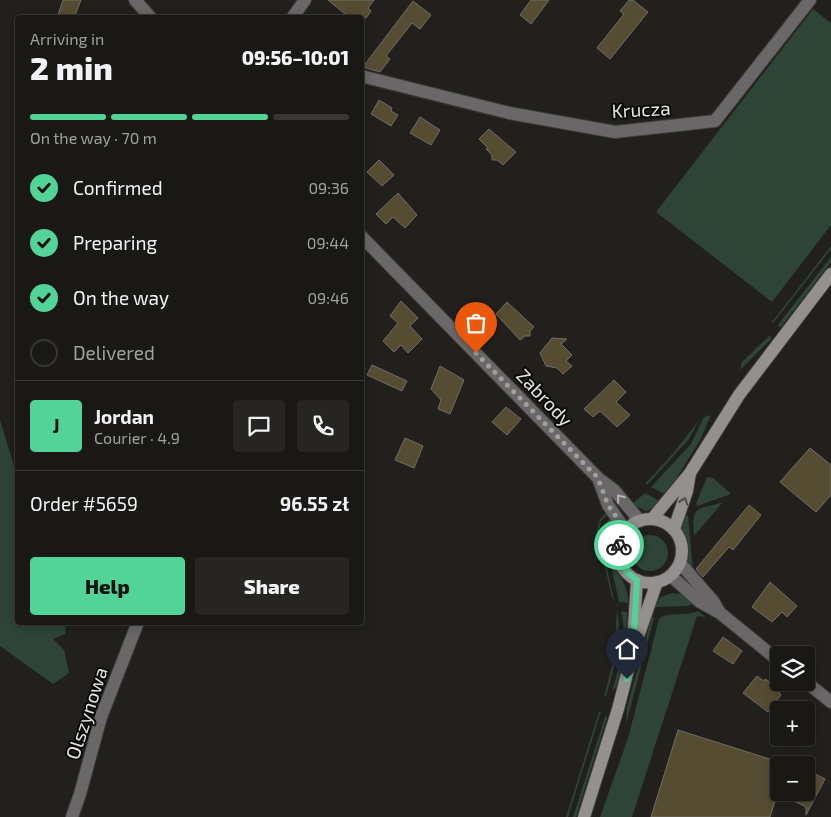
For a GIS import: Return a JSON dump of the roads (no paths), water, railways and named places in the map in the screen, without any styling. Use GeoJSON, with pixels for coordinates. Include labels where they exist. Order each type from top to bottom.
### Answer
{"type":"FeatureCollection","features":[{"type":"Feature","properties":{"kind":"street"},"geometry":{"type":"LineString","coordinates":[[135,0],[149,15]]}},
{"type":"Feature","properties":{"kind":"street"},"geometry":{"type":"LineString","coordinates":[[294,15],[305,0]]}},
{"type":"Feature","properties":{"kind":"street","name":"Krucza"},"geometry":{"type":"LineString","coordinates":[[364,77],[509,113],[615,132],[715,122],[810,0]]}},
{"type":"Feature","properties":{"kind":"street","name":"Zabrody"},"geometry":{"type":"LineString","coordinates":[[364,239],[598,478],[614,490],[646,520]]}},
{"type":"Feature","properties":{"kind":"street"},"geometry":{"type":"LineString","coordinates":[[646,520],[667,524],[674,529],[682,545],[680,563],[671,576],[657,582],[637,580],[623,567],[619,558],[621,539],[626,531],[646,520],[690,473],[739,394],[831,274]]}},
{"type":"Feature","properties":{"kind":"street"},"geometry":{"type":"LineString","coordinates":[[674,529],[687,492],[690,473]]}},
{"type":"Feature","properties":{"kind":"street","name":"Zabrody"},"geometry":{"type":"LineString","coordinates":[[598,478],[608,505],[626,531]]}},
{"type":"Feature","properties":{"kind":"street"},"geometry":{"type":"LineString","coordinates":[[680,563],[720,613]]}},
{"type":"Feature","properties":{"kind":"street"},"geometry":{"type":"LineString","coordinates":[[671,576],[700,602],[720,613],[770,654]]}},
{"type":"Feature","properties":{"kind":"street"},"geometry":{"type":"LineString","coordinates":[[633,650],[637,580]]}},
{"type":"Feature","properties":{"kind":"street"},"geometry":{"type":"LineString","coordinates":[[584,817],[618,709],[633,650],[657,582]]}},
{"type":"Feature","properties":{"kind":"street","name":"Olszynowa"},"geometry":{"type":"LineString","coordinates":[[72,817],[101,717],[137,625]]}},
{"type":"Feature","properties":{"kind":"street"},"geometry":{"type":"LineString","coordinates":[[815,689],[831,702]]}}]}
